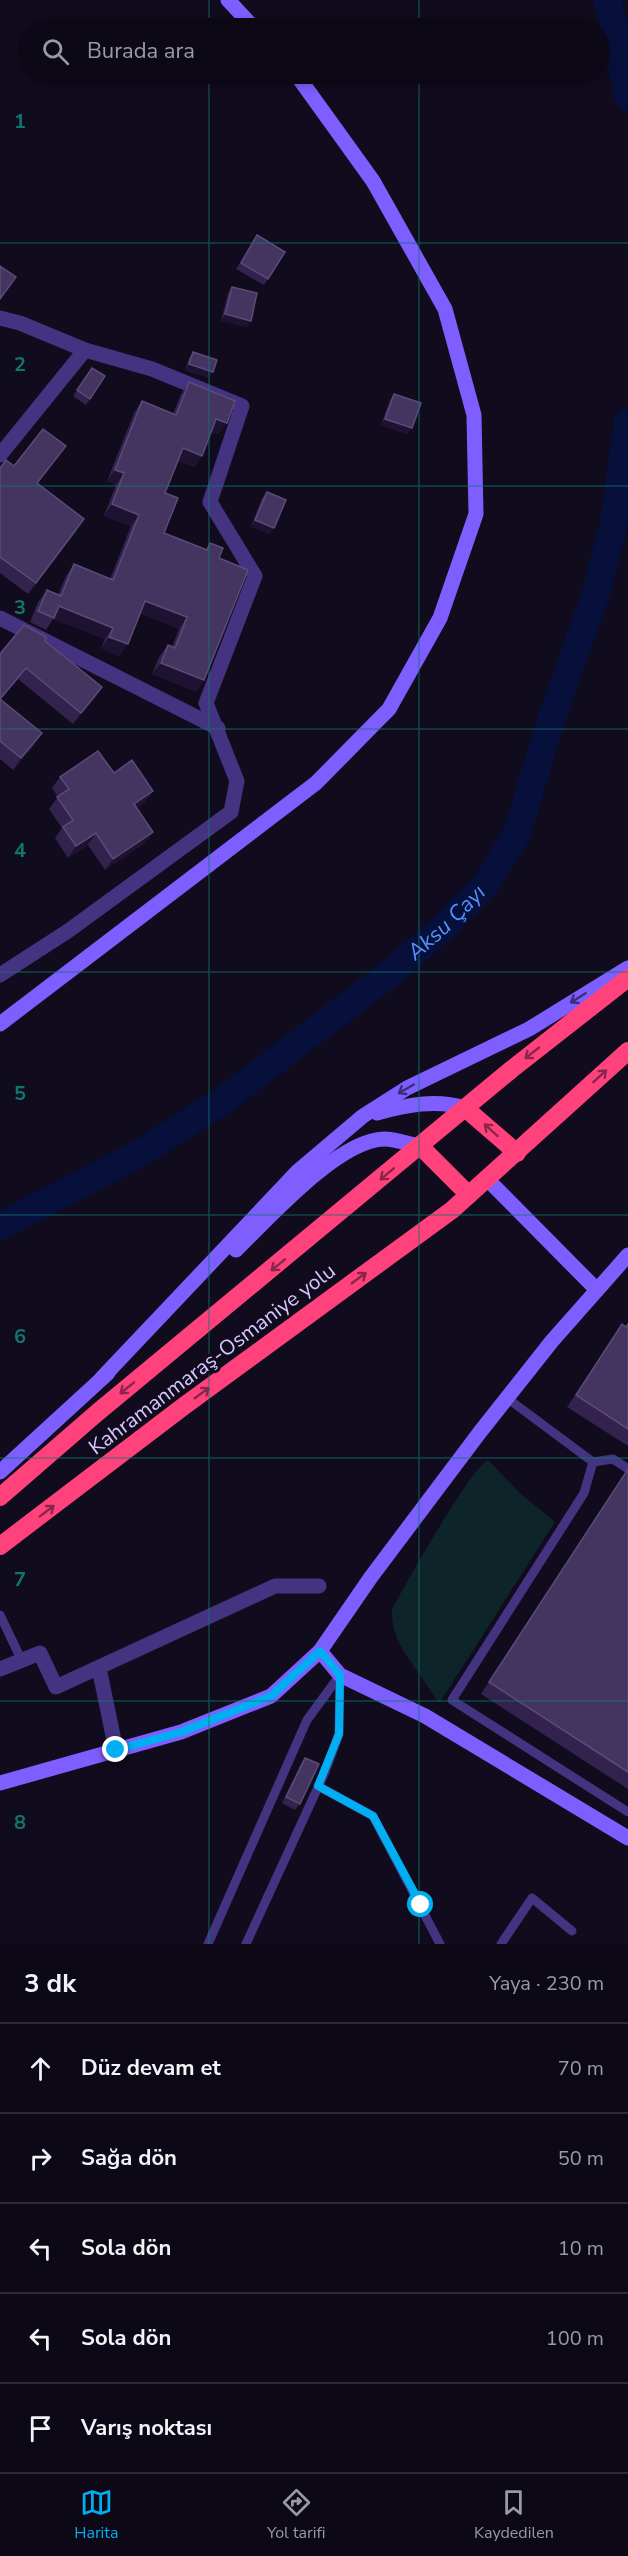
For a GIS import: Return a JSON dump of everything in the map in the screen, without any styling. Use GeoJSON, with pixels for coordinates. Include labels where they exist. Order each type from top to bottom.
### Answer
{"type":"FeatureCollection","features":[{"type":"Feature","properties":{"kind":"highway"},"geometry":{"type":"LineString","coordinates":[[0,1497],[98,1412],[323,1228],[465,1108],[628,978]]}},
{"type":"Feature","properties":{"kind":"highway","name":"Kahramanmaraş-Osmaniye yolu"},"geometry":{"type":"LineString","coordinates":[[0,1546],[184,1406],[452,1210],[628,1051]]}},
{"type":"Feature","properties":{"kind":"highway"},"geometry":{"type":"LineString","coordinates":[[465,1108],[521,1149]]}},
{"type":"Feature","properties":{"kind":"highway"},"geometry":{"type":"LineString","coordinates":[[420,1146],[469,1195]]}},
{"type":"Feature","properties":{"kind":"street"},"geometry":{"type":"LineString","coordinates":[[228,0],[245,18]]}},
{"type":"Feature","properties":{"kind":"street"},"geometry":{"type":"LineString","coordinates":[[0,1024],[316,783],[389,709],[440,618],[476,514],[474,415],[444,309],[374,181],[303,84]]}},
{"type":"Feature","properties":{"kind":"street"},"geometry":{"type":"LineString","coordinates":[[0,318],[20,323],[85,350],[152,369],[242,406],[210,502],[255,576],[206,703],[218,728],[237,781],[231,812],[68,931],[0,975]]}},
{"type":"Feature","properties":{"kind":"street"},"geometry":{"type":"LineString","coordinates":[[0,455],[85,350]]}},
{"type":"Feature","properties":{"kind":"street"},"geometry":{"type":"LineString","coordinates":[[0,618],[218,728]]}},
{"type":"Feature","properties":{"kind":"street"},"geometry":{"type":"LineString","coordinates":[[101,1379],[298,1171],[363,1116],[407,1088],[529,1029],[628,968]]}},
{"type":"Feature","properties":{"kind":"street"},"geometry":{"type":"LineString","coordinates":[[363,1116],[414,1105],[454,1104],[465,1108]]}},
{"type":"Feature","properties":{"kind":"street"},"geometry":{"type":"LineString","coordinates":[[0,1472],[306,1183],[338,1156],[383,1139],[420,1146]]}},
{"type":"Feature","properties":{"kind":"street"},"geometry":{"type":"LineString","coordinates":[[487,1179],[597,1290]]}},
{"type":"Feature","properties":{"kind":"street"},"geometry":{"type":"LineString","coordinates":[[0,1783],[181,1732],[271,1696],[320,1651],[371,1577],[507,1398],[552,1341],[628,1255]]}},
{"type":"Feature","properties":{"kind":"street"},"geometry":{"type":"LineString","coordinates":[[0,1669],[40,1653],[56,1687],[275,1586],[319,1586]]}},
{"type":"Feature","properties":{"kind":"street"},"geometry":{"type":"LineString","coordinates":[[320,1651],[340,1675],[425,1716],[628,1838]]}},
{"type":"Feature","properties":{"kind":"street"},"geometry":{"type":"LineString","coordinates":[[99,1668],[116,1750]]}},
{"type":"Feature","properties":{"kind":"lane"},"geometry":{"type":"LineString","coordinates":[[507,1398],[593,1462],[613,1459],[628,1468]]}},
{"type":"Feature","properties":{"kind":"lane"},"geometry":{"type":"LineString","coordinates":[[593,1462],[584,1493],[452,1700],[628,1812]]}},
{"type":"Feature","properties":{"kind":"lane"},"geometry":{"type":"LineString","coordinates":[[0,1615],[22,1661]]}},
{"type":"Feature","properties":{"kind":"lane"},"geometry":{"type":"LineString","coordinates":[[246,1944],[318,1786],[339,1734],[340,1675]]}},
{"type":"Feature","properties":{"kind":"lane"},"geometry":{"type":"LineString","coordinates":[[208,1944],[307,1720],[340,1675]]}},
{"type":"Feature","properties":{"kind":"lane"},"geometry":{"type":"LineString","coordinates":[[318,1786],[373,1816],[440,1944]]}},
{"type":"Feature","properties":{"kind":"lane"},"geometry":{"type":"LineString","coordinates":[[501,1944],[532,1899],[572,1931]]}},
{"type":"Feature","properties":{"kind":"green space"},"geometry":{"type":"Polygon","coordinates":[[[488,1460],[521,1494],[555,1522],[440,1702],[437,1701],[401,1646],[396,1635],[392,1609],[453,1505],[479,1468],[488,1460]]]}},
{"type":"Feature","properties":{"kind":"building"},"geometry":{"type":"Polygon","coordinates":[[[257,235],[285,252],[268,279],[241,263],[257,235]]]}},
{"type":"Feature","properties":{"kind":"building"},"geometry":{"type":"Polygon","coordinates":[[[0,266],[16,277],[0,299],[0,266]]]}},
{"type":"Feature","properties":{"kind":"building"},"geometry":{"type":"Polygon","coordinates":[[[232,287],[257,293],[251,321],[225,314],[232,287]]]}},
{"type":"Feature","properties":{"kind":"building"},"geometry":{"type":"Polygon","coordinates":[[[193,352],[217,360],[213,372],[189,364],[193,352]]]}},
{"type":"Feature","properties":{"kind":"building"},"geometry":{"type":"Polygon","coordinates":[[[92,368],[105,376],[90,399],[77,390],[92,368]]]}},
{"type":"Feature","properties":{"kind":"building"},"geometry":{"type":"Polygon","coordinates":[[[189,382],[235,401],[227,423],[216,419],[202,456],[183,448],[165,493],[178,498],[164,533],[207,550],[210,543],[223,548],[219,558],[248,570],[204,680],[161,663],[168,645],[175,648],[187,617],[145,601],[128,644],[109,637],[113,628],[59,606],[54,618],[38,611],[47,590],[61,596],[74,564],[113,580],[139,515],[112,504],[124,473],[115,470],[142,401],[176,415],[189,382]]]}},
{"type":"Feature","properties":{"kind":"building"},"geometry":{"type":"Polygon","coordinates":[[[394,394],[421,403],[412,428],[385,419],[394,394]]]}},
{"type":"Feature","properties":{"kind":"building"},"geometry":{"type":"Polygon","coordinates":[[[43,429],[66,446],[37,483],[84,519],[36,583],[0,557],[0,468],[6,460],[14,466],[43,429]]]}},
{"type":"Feature","properties":{"kind":"building"},"geometry":{"type":"Polygon","coordinates":[[[267,492],[286,500],[274,528],[255,520],[267,492]]]}},
{"type":"Feature","properties":{"kind":"building"},"geometry":{"type":"Polygon","coordinates":[[[24,625],[46,637],[45,641],[102,687],[81,713],[26,668],[0,699],[0,654],[24,625]]]}},
{"type":"Feature","properties":{"kind":"building"},"geometry":{"type":"Polygon","coordinates":[[[0,699],[42,733],[21,758],[0,741],[0,699]]]}},
{"type":"Feature","properties":{"kind":"building"},"geometry":{"type":"Polygon","coordinates":[[[98,751],[114,773],[132,760],[153,791],[134,804],[153,832],[113,859],[96,833],[76,846],[63,827],[73,820],[57,797],[69,789],[60,777],[98,751]]]}},
{"type":"Feature","properties":{"kind":"building"},"geometry":{"type":"Polygon","coordinates":[[[622,1324],[626,1327],[628,1324],[628,1429],[576,1395],[622,1324]]]}},
{"type":"Feature","properties":{"kind":"building"},"geometry":{"type":"Polygon","coordinates":[[[628,1469],[628,1772],[489,1682],[628,1469]]]}},
{"type":"Feature","properties":{"kind":"building"},"geometry":{"type":"Polygon","coordinates":[[[305,1758],[319,1764],[300,1804],[286,1797],[305,1758]]]}},
{"type":"Feature","properties":{"kind":"waterway","name":"Aksu Çayı"},"geometry":{"type":"LineString","coordinates":[[607,0],[615,28],[628,97]]}},
{"type":"Feature","properties":{"kind":"waterway","name":"Aksu Çayı"},"geometry":{"type":"LineString","coordinates":[[0,1226],[139,1154],[222,1101],[392,972],[447,924],[486,884],[517,833],[550,723],[595,596],[614,522],[628,422]]}},
{"type":"Feature","properties":{"kind":"route"},"geometry":{"type":"LineString","coordinates":[[116,1750],[181,1732],[271,1696],[320,1651],[340,1675],[339,1734],[318,1786],[373,1816],[421,1905]]}}]}
